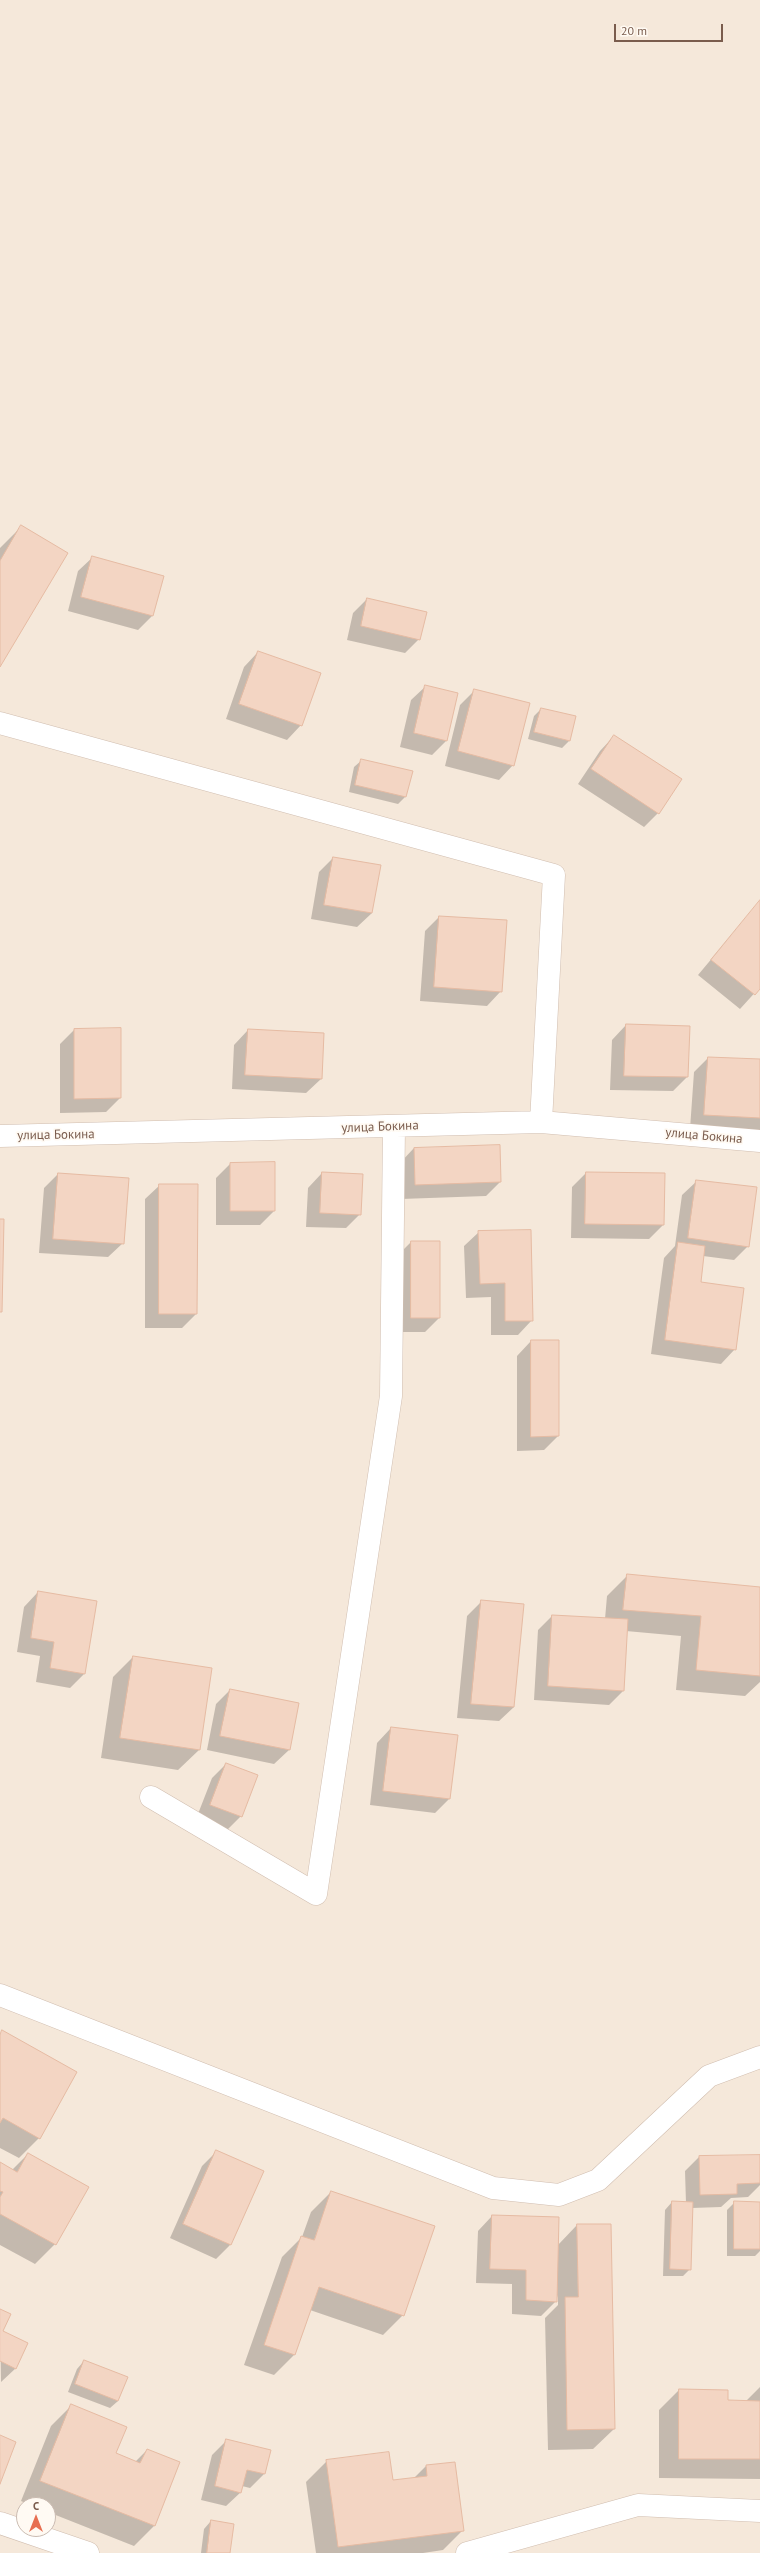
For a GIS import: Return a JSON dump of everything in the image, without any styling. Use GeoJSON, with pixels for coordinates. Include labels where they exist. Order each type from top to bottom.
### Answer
{"type":"FeatureCollection","features":[{"type":"Feature","properties":{"kind":"street"},"geometry":{"type":"LineString","coordinates":[[0,723],[554,874],[541,1122]]}},
{"type":"Feature","properties":{"kind":"street","name":"улица Бокина"},"geometry":{"type":"LineString","coordinates":[[0,1136],[541,1122],[760,1141]]}},
{"type":"Feature","properties":{"kind":"street"},"geometry":{"type":"LineString","coordinates":[[151,1797],[316,1894],[391,1396],[394,1126]]}},
{"type":"Feature","properties":{"kind":"street"},"geometry":{"type":"LineString","coordinates":[[0,1995],[493,2188],[559,2195],[598,2180],[710,2076],[760,2057]]}},
{"type":"Feature","properties":{"kind":"street"},"geometry":{"type":"LineString","coordinates":[[467,2553],[638,2505],[760,2511]]}},
{"type":"Feature","properties":{"kind":"street"},"geometry":{"type":"LineString","coordinates":[[0,2523],[88,2553]]}},
{"type":"Feature","properties":{"kind":"shaded area"},"geometry":{"type":"Polygon","coordinates":[[[0,0],[760,0],[760,2553],[0,2553],[0,0]]]}},
{"type":"Feature","properties":{"kind":"building"},"geometry":{"type":"Polygon","coordinates":[[[21,525],[68,553],[0,667],[0,561],[21,525]]]}},
{"type":"Feature","properties":{"kind":"building"},"geometry":{"type":"Polygon","coordinates":[[[92,556],[164,576],[153,616],[81,597],[92,556]]]}},
{"type":"Feature","properties":{"kind":"building"},"geometry":{"type":"Polygon","coordinates":[[[367,598],[427,612],[420,640],[361,626],[367,598]]]}},
{"type":"Feature","properties":{"kind":"building"},"geometry":{"type":"Polygon","coordinates":[[[258,651],[321,673],[302,726],[239,704],[258,651]]]}},
{"type":"Feature","properties":{"kind":"building"},"geometry":{"type":"Polygon","coordinates":[[[425,685],[458,693],[447,741],[414,733],[425,685]]]}},
{"type":"Feature","properties":{"kind":"building"},"geometry":{"type":"Polygon","coordinates":[[[474,689],[530,703],[514,766],[458,751],[474,689]]]}},
{"type":"Feature","properties":{"kind":"building"},"geometry":{"type":"Polygon","coordinates":[[[541,708],[576,716],[570,741],[534,732],[541,708]]]}},
{"type":"Feature","properties":{"kind":"building"},"geometry":{"type":"Polygon","coordinates":[[[614,735],[682,779],[659,814],[591,769],[614,735]]]}},
{"type":"Feature","properties":{"kind":"building"},"geometry":{"type":"Polygon","coordinates":[[[361,759],[413,771],[406,797],[355,785],[361,759]]]}},
{"type":"Feature","properties":{"kind":"building"},"geometry":{"type":"Polygon","coordinates":[[[333,857],[381,865],[372,913],[324,905],[333,857]]]}},
{"type":"Feature","properties":{"kind":"building"},"geometry":{"type":"Polygon","coordinates":[[[760,900],[760,989],[755,995],[711,960],[760,900]]]}},
{"type":"Feature","properties":{"kind":"building"},"geometry":{"type":"Polygon","coordinates":[[[439,916],[507,920],[502,992],[434,987],[439,916]]]}},
{"type":"Feature","properties":{"kind":"building"},"geometry":{"type":"Polygon","coordinates":[[[626,1024],[690,1026],[688,1077],[624,1076],[626,1024]]]}},
{"type":"Feature","properties":{"kind":"building"},"geometry":{"type":"Polygon","coordinates":[[[121,1028],[121,1098],[74,1099],[74,1029],[121,1028]]]}},
{"type":"Feature","properties":{"kind":"building"},"geometry":{"type":"Polygon","coordinates":[[[248,1029],[324,1033],[322,1079],[245,1075],[248,1029]]]}},
{"type":"Feature","properties":{"kind":"building"},"geometry":{"type":"Polygon","coordinates":[[[708,1057],[760,1059],[760,1118],[704,1115],[708,1057]]]}},
{"type":"Feature","properties":{"kind":"building"},"geometry":{"type":"Polygon","coordinates":[[[500,1145],[501,1182],[415,1185],[414,1148],[500,1145]]]}},
{"type":"Feature","properties":{"kind":"building"},"geometry":{"type":"Polygon","coordinates":[[[275,1162],[275,1211],[230,1211],[230,1163],[275,1162]]]}},
{"type":"Feature","properties":{"kind":"building"},"geometry":{"type":"Polygon","coordinates":[[[322,1172],[363,1174],[361,1215],[320,1213],[322,1172]]]}},
{"type":"Feature","properties":{"kind":"building"},"geometry":{"type":"Polygon","coordinates":[[[586,1172],[665,1173],[664,1225],[585,1224],[586,1172]]]}},
{"type":"Feature","properties":{"kind":"building"},"geometry":{"type":"Polygon","coordinates":[[[58,1173],[129,1178],[124,1244],[53,1239],[58,1173]]]}},
{"type":"Feature","properties":{"kind":"building"},"geometry":{"type":"Polygon","coordinates":[[[696,1180],[757,1187],[749,1247],[688,1238],[696,1180]]]}},
{"type":"Feature","properties":{"kind":"building"},"geometry":{"type":"Polygon","coordinates":[[[159,1184],[198,1184],[197,1314],[159,1314],[159,1184]]]}},
{"type":"Feature","properties":{"kind":"building"},"geometry":{"type":"Polygon","coordinates":[[[0,1219],[4,1219],[2,1312],[0,1312],[0,1219]]]}},
{"type":"Feature","properties":{"kind":"building"},"geometry":{"type":"Polygon","coordinates":[[[531,1230],[533,1321],[505,1321],[505,1283],[480,1284],[478,1231],[531,1230]]]}},
{"type":"Feature","properties":{"kind":"building"},"geometry":{"type":"Polygon","coordinates":[[[411,1241],[440,1241],[440,1318],[411,1318],[411,1241]]]}},
{"type":"Feature","properties":{"kind":"building"},"geometry":{"type":"Polygon","coordinates":[[[678,1242],[705,1246],[701,1282],[744,1288],[736,1350],[665,1340],[678,1242]]]}},
{"type":"Feature","properties":{"kind":"building"},"geometry":{"type":"Polygon","coordinates":[[[531,1340],[559,1340],[559,1436],[531,1437],[531,1340]]]}},
{"type":"Feature","properties":{"kind":"building"},"geometry":{"type":"Polygon","coordinates":[[[627,1574],[760,1587],[760,1676],[696,1670],[701,1616],[623,1610],[627,1574]]]}},
{"type":"Feature","properties":{"kind":"building"},"geometry":{"type":"Polygon","coordinates":[[[38,1591],[97,1601],[85,1674],[50,1668],[54,1642],[31,1638],[38,1591]]]}},
{"type":"Feature","properties":{"kind":"building"},"geometry":{"type":"Polygon","coordinates":[[[481,1600],[524,1604],[514,1707],[471,1704],[481,1600]]]}},
{"type":"Feature","properties":{"kind":"building"},"geometry":{"type":"Polygon","coordinates":[[[552,1615],[628,1619],[624,1691],[548,1686],[552,1615]]]}},
{"type":"Feature","properties":{"kind":"building"},"geometry":{"type":"Polygon","coordinates":[[[133,1656],[212,1668],[200,1750],[120,1738],[133,1656]]]}},
{"type":"Feature","properties":{"kind":"building"},"geometry":{"type":"Polygon","coordinates":[[[230,1689],[299,1703],[290,1750],[220,1736],[230,1689]]]}},
{"type":"Feature","properties":{"kind":"building"},"geometry":{"type":"Polygon","coordinates":[[[391,1727],[458,1735],[450,1799],[383,1791],[391,1727]]]}},
{"type":"Feature","properties":{"kind":"building"},"geometry":{"type":"Polygon","coordinates":[[[226,1763],[258,1775],[242,1817],[210,1805],[226,1763]]]}},
{"type":"Feature","properties":{"kind":"building"},"geometry":{"type":"Polygon","coordinates":[[[2,2030],[77,2072],[40,2139],[3,2118],[0,2123],[0,2035],[2,2030]]]}},
{"type":"Feature","properties":{"kind":"building"},"geometry":{"type":"Polygon","coordinates":[[[216,2150],[264,2171],[231,2245],[183,2224],[216,2150]]]}},
{"type":"Feature","properties":{"kind":"building"},"geometry":{"type":"Polygon","coordinates":[[[28,2153],[89,2187],[56,2245],[0,2214],[0,2197],[3,2192],[0,2191],[0,2162],[17,2172],[28,2153]]]}},
{"type":"Feature","properties":{"kind":"building"},"geometry":{"type":"Polygon","coordinates":[[[760,2155],[760,2183],[737,2184],[737,2194],[700,2195],[699,2156],[760,2155]]]}},
{"type":"Feature","properties":{"kind":"building"},"geometry":{"type":"Polygon","coordinates":[[[331,2191],[435,2226],[404,2316],[319,2287],[295,2355],[264,2345],[301,2236],[314,2240],[331,2191]]]}},
{"type":"Feature","properties":{"kind":"building"},"geometry":{"type":"Polygon","coordinates":[[[672,2201],[693,2202],[691,2270],[670,2269],[672,2201]]]}},
{"type":"Feature","properties":{"kind":"building"},"geometry":{"type":"Polygon","coordinates":[[[734,2201],[760,2202],[760,2249],[734,2249],[734,2201]]]}},
{"type":"Feature","properties":{"kind":"building"},"geometry":{"type":"Polygon","coordinates":[[[492,2215],[559,2217],[557,2302],[526,2300],[526,2270],[490,2269],[492,2215]]]}},
{"type":"Feature","properties":{"kind":"building"},"geometry":{"type":"Polygon","coordinates":[[[577,2224],[611,2224],[615,2429],[567,2430],[565,2297],[578,2297],[577,2224]]]}},
{"type":"Feature","properties":{"kind":"building"},"geometry":{"type":"Polygon","coordinates":[[[0,2309],[11,2314],[3,2331],[28,2343],[16,2369],[0,2361],[0,2309]]]}},
{"type":"Feature","properties":{"kind":"building"},"geometry":{"type":"Polygon","coordinates":[[[84,2360],[128,2377],[118,2401],[75,2384],[84,2360]]]}},
{"type":"Feature","properties":{"kind":"building"},"geometry":{"type":"Polygon","coordinates":[[[679,2389],[728,2390],[728,2400],[760,2401],[760,2459],[679,2459],[679,2389]]]}},
{"type":"Feature","properties":{"kind":"building"},"geometry":{"type":"Polygon","coordinates":[[[71,2404],[127,2427],[116,2453],[140,2463],[147,2449],[180,2462],[155,2526],[40,2481],[71,2404]]]}},
{"type":"Feature","properties":{"kind":"building"},"geometry":{"type":"Polygon","coordinates":[[[0,2435],[16,2442],[0,2484],[0,2435]]]}},
{"type":"Feature","properties":{"kind":"building"},"geometry":{"type":"Polygon","coordinates":[[[226,2439],[271,2450],[265,2474],[247,2470],[241,2493],[215,2486],[226,2439]]]}},
{"type":"Feature","properties":{"kind":"building"},"geometry":{"type":"Polygon","coordinates":[[[389,2452],[393,2480],[427,2476],[426,2465],[455,2462],[464,2531],[338,2547],[326,2460],[389,2452]]]}},
{"type":"Feature","properties":{"kind":"building"},"geometry":{"type":"Polygon","coordinates":[[[211,2520],[234,2524],[230,2553],[207,2553],[211,2520]]]}}]}
